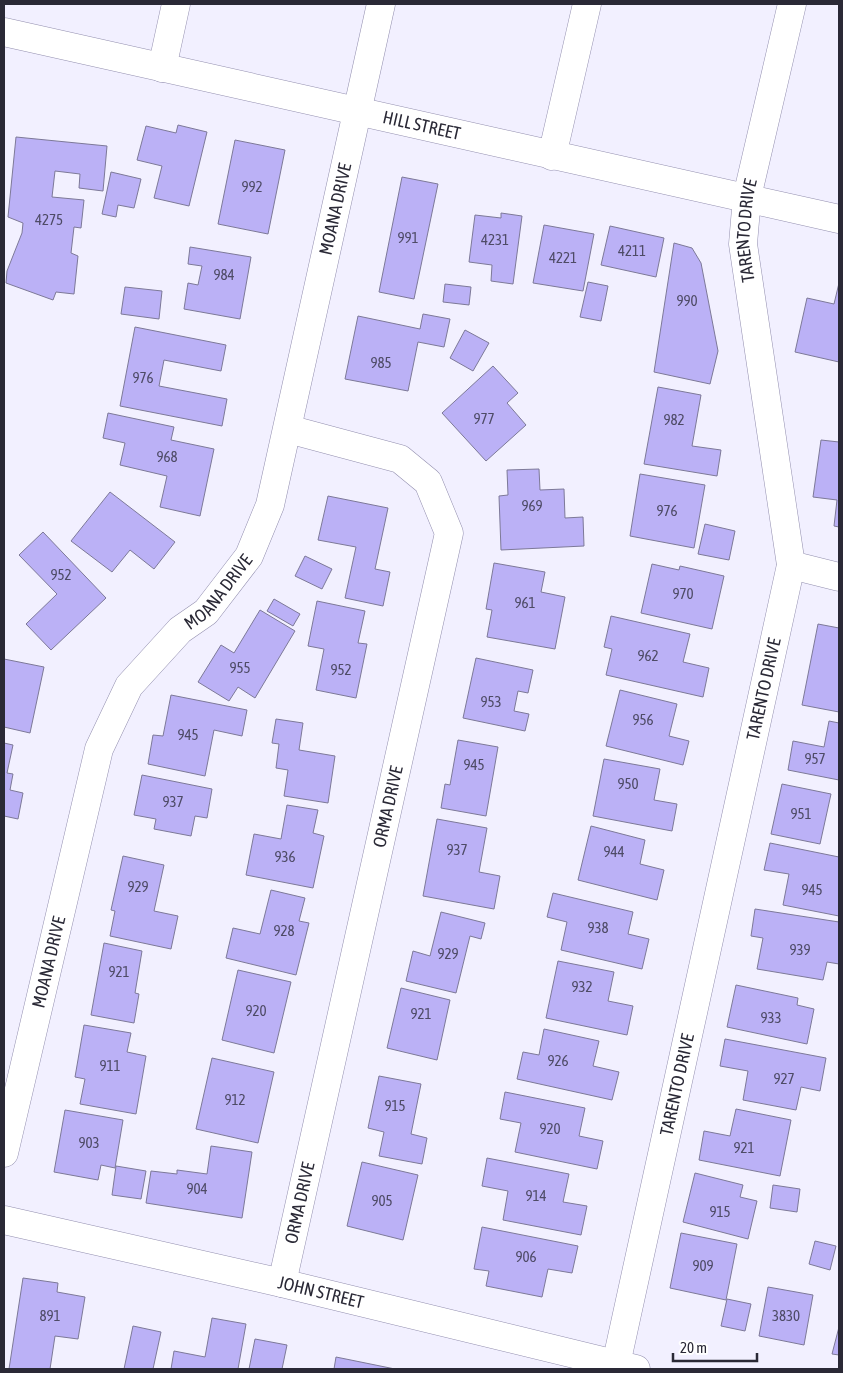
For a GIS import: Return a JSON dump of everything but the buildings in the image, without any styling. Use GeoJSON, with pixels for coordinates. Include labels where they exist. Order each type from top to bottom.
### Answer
{"type":"FeatureCollection","features":[{"type":"Feature","properties":{"kind":"street"},"geometry":{"type":"LineString","coordinates":[[162,68],[176,4]]}},
{"type":"Feature","properties":{"kind":"street","name":"MOANA DRIVE"},"geometry":{"type":"LineString","coordinates":[[4,1153],[99,749],[129,686],[180,630],[206,612],[249,556],[270,505],[381,4]]}},
{"type":"Feature","properties":{"kind":"street"},"geometry":{"type":"LineString","coordinates":[[552,156],[587,4]]}},
{"type":"Feature","properties":{"kind":"street","name":"TARENTO DRIVE"},"geometry":{"type":"LineString","coordinates":[[622,1368],[791,565],[743,244],[747,197],[792,4]]}},
{"type":"Feature","properties":{"kind":"street","name":"HILL STREET"},"geometry":{"type":"LineString","coordinates":[[4,32],[839,219]]}},
{"type":"Feature","properties":{"kind":"street","name":"ORMA DRIVE"},"geometry":{"type":"LineString","coordinates":[[282,1283],[449,533],[428,482],[400,459],[288,429]]}},
{"type":"Feature","properties":{"kind":"street"},"geometry":{"type":"LineString","coordinates":[[791,565],[839,577]]}},
{"type":"Feature","properties":{"kind":"street","name":"JOHN STREET"},"geometry":{"type":"LineString","coordinates":[[4,1220],[282,1283],[622,1368]]}}]}
